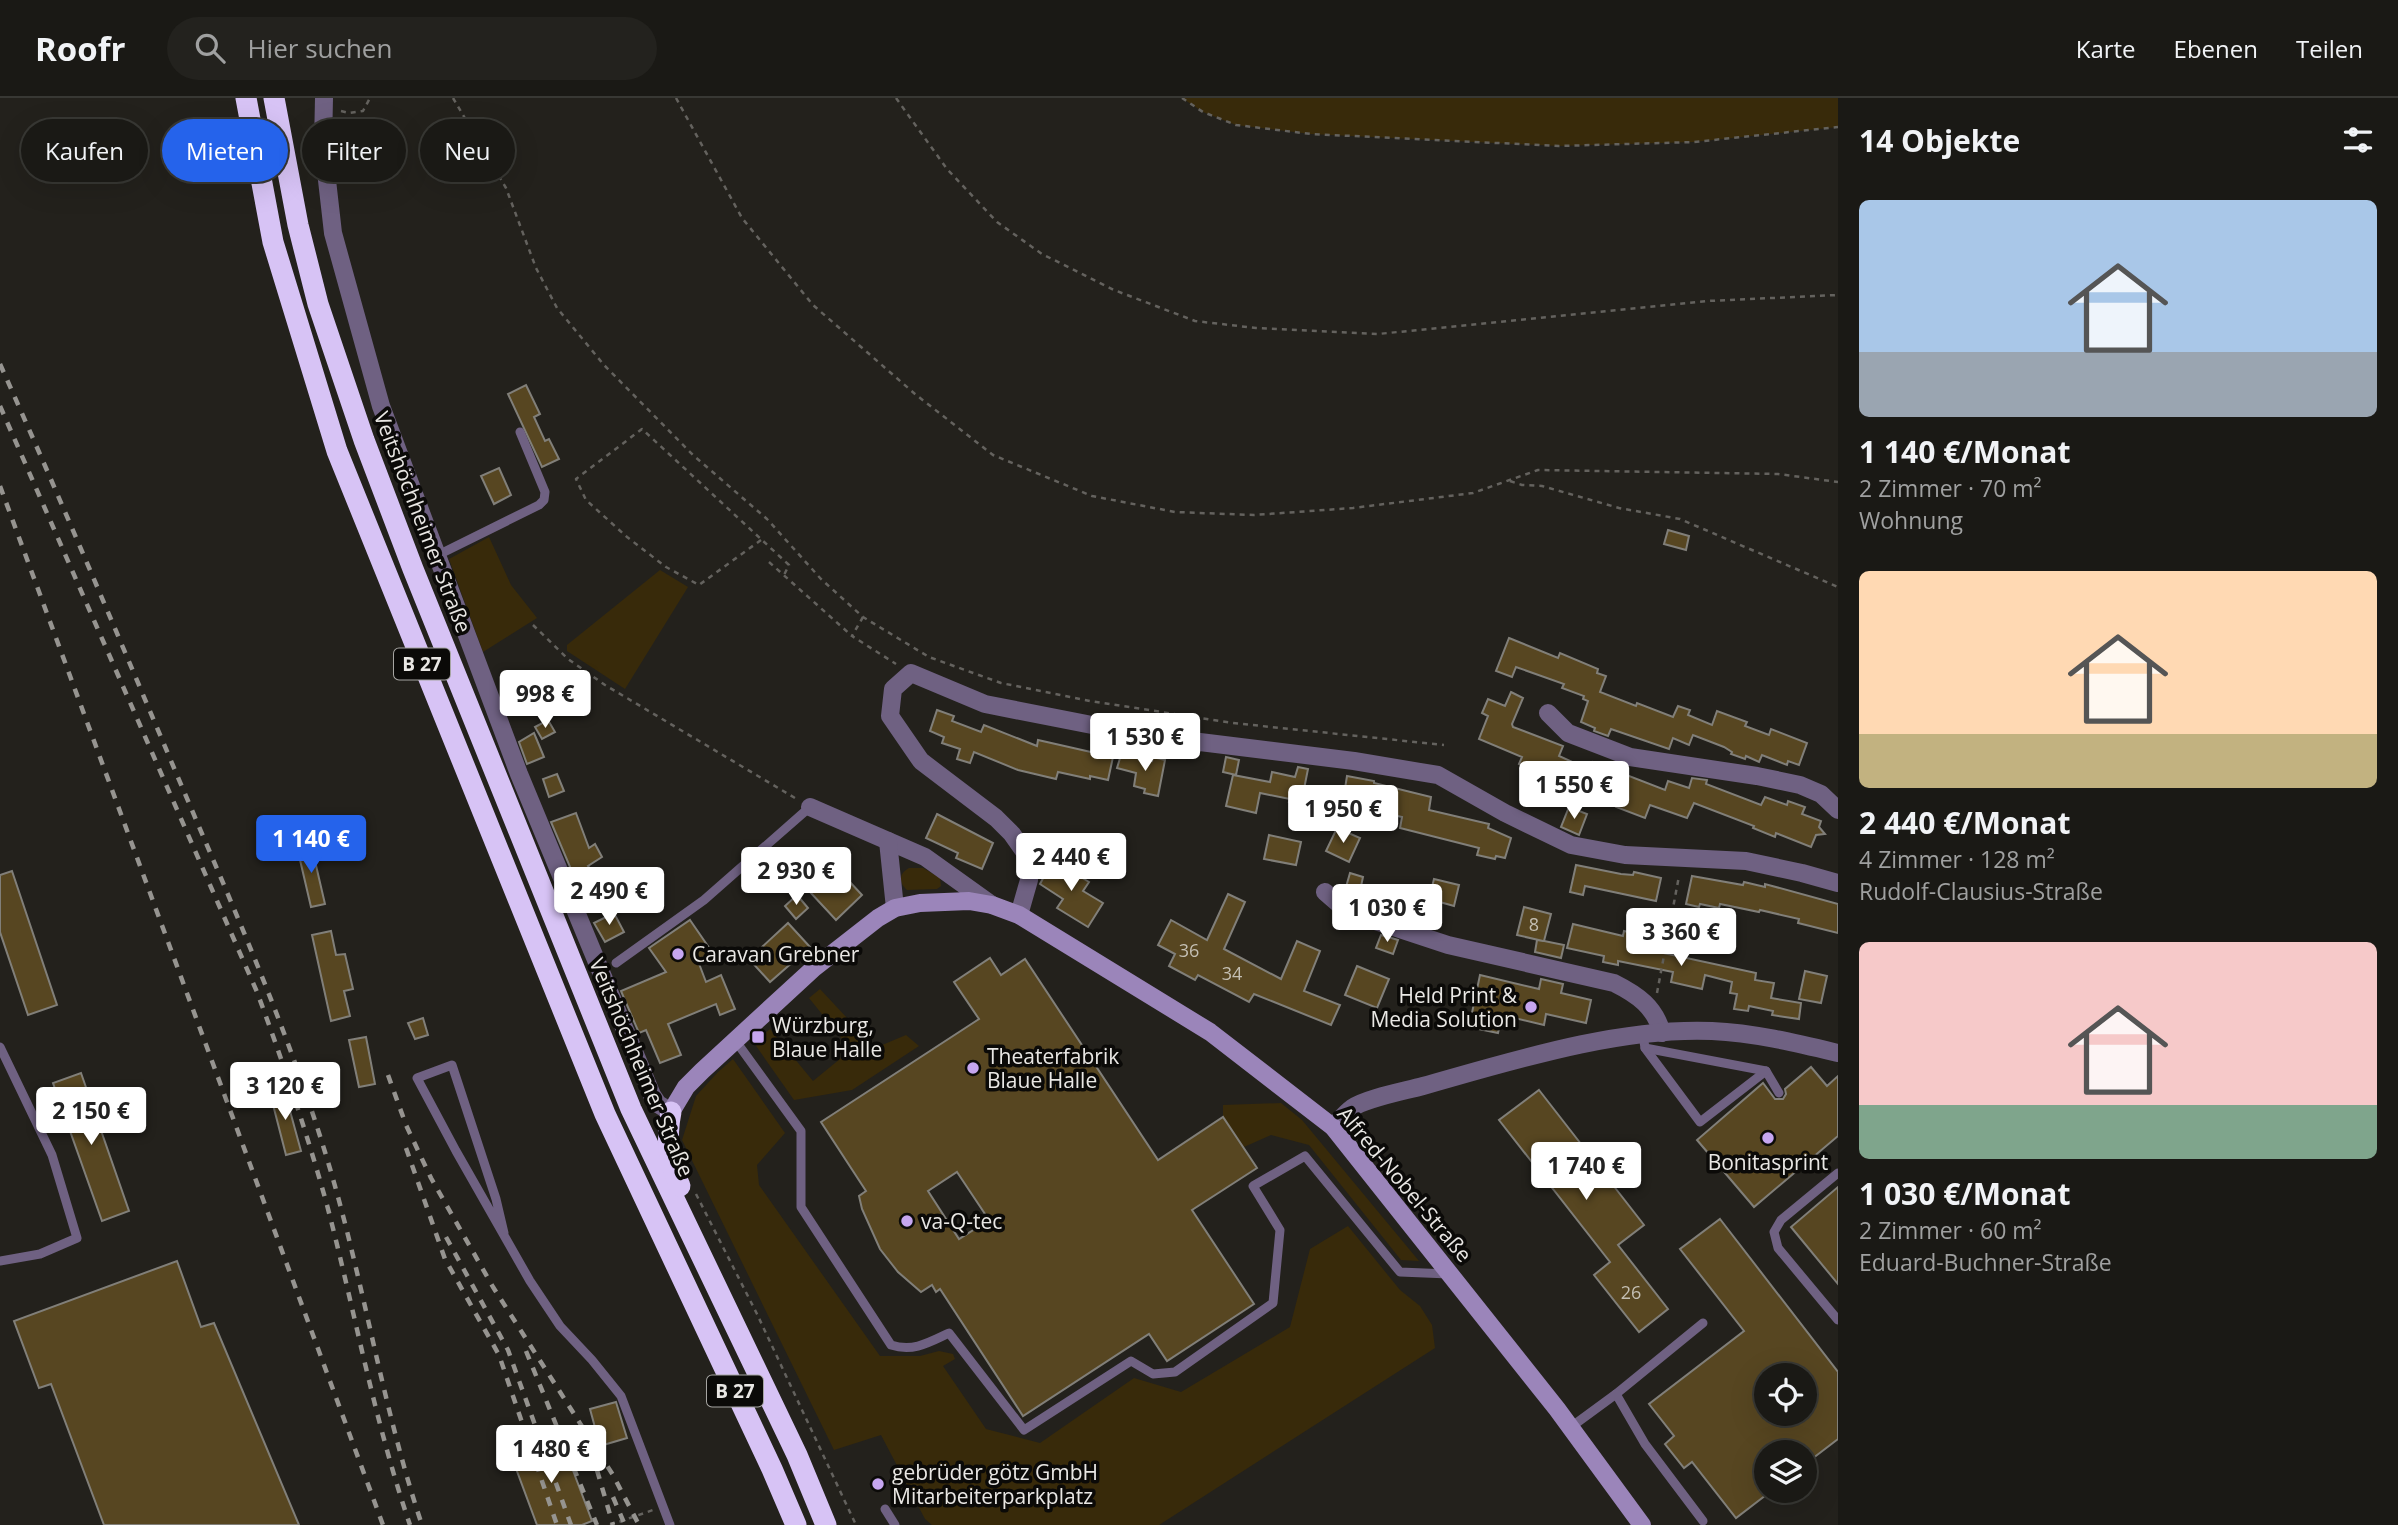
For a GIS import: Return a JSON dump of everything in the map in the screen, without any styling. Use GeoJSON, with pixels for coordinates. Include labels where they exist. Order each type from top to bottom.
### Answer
{"type":"FeatureCollection","features":[{"type":"Feature","properties":{"kind":"highway","name":"B 27"},"geometry":{"type":"LineString","coordinates":[[246,98],[273,242],[337,451],[605,1114],[796,1525]]}},
{"type":"Feature","properties":{"kind":"highway","name":"Veitshöchheimer Straße"},"geometry":{"type":"LineString","coordinates":[[274,98],[298,225],[318,304],[364,440],[413,569],[631,1110],[797,1455],[826,1525]]}},
{"type":"Feature","properties":{"kind":"highway"},"geometry":{"type":"LineString","coordinates":[[671,1112],[667,1135],[669,1152],[674,1174],[698,1224],[693,1242]]}},
{"type":"Feature","properties":{"kind":"street","name":"Veitshöchheimer Straße"},"geometry":{"type":"LineString","coordinates":[[325,101],[323,145],[333,233],[381,406],[519,774],[652,1095],[658,1104],[671,1112]]}},
{"type":"Feature","properties":{"kind":"street"},"geometry":{"type":"LineString","coordinates":[[1019,915],[1028,880],[1026,854],[996,818],[921,761],[890,716],[893,689],[911,673],[985,704],[1130,733],[1354,761],[1438,775],[1505,813],[1571,845],[1625,855],[1746,861],[1838,883]]}},
{"type":"Feature","properties":{"kind":"street"},"geometry":{"type":"LineString","coordinates":[[1548,713],[1568,733],[1630,757],[1800,785],[1821,794],[1838,810]]}},
{"type":"Feature","properties":{"kind":"street","name":"Alfred-Nobel-Straße"},"geometry":{"type":"LineString","coordinates":[[810,807],[925,857],[992,905]]}},
{"type":"Feature","properties":{"kind":"street"},"geometry":{"type":"LineString","coordinates":[[888,841],[895,908]]}},
{"type":"Feature","properties":{"kind":"street"},"geometry":{"type":"LineString","coordinates":[[1325,892],[1348,912],[1448,945],[1615,983],[1635,993],[1651,1009],[1662,1033]]}},
{"type":"Feature","properties":{"kind":"street","name":"Alfred-Nobel-Straße"},"geometry":{"type":"LineString","coordinates":[[671,1112],[685,1087],[814,968],[895,908],[920,903],[969,901],[992,905],[1019,915],[1210,1032],[1333,1127],[1571,1427],[1642,1525]]}},
{"type":"Feature","properties":{"kind":"street"},"geometry":{"type":"LineString","coordinates":[[1333,1127],[1353,1107],[1380,1098],[1514,1061],[1601,1041],[1644,1041],[1662,1033],[1711,1031],[1779,1038],[1838,1053]]}},
{"type":"Feature","properties":{"kind":"lane"},"geometry":{"type":"LineString","coordinates":[[438,555],[539,505],[544,500],[545,492],[520,432]]}},
{"type":"Feature","properties":{"kind":"lane"},"geometry":{"type":"LineString","coordinates":[[616,963],[704,900],[810,807]]}},
{"type":"Feature","properties":{"kind":"lane"},"geometry":{"type":"LineString","coordinates":[[735,1040],[801,1131],[801,1207],[891,1345],[903,1349],[920,1347],[948,1333],[1024,1430],[1131,1361],[1153,1374],[1175,1373],[1273,1303],[1280,1230],[1252,1186],[1305,1156],[1400,1272],[1450,1274]]}},
{"type":"Feature","properties":{"kind":"lane"},"geometry":{"type":"LineString","coordinates":[[1644,1041],[1700,1122],[1766,1071]]}},
{"type":"Feature","properties":{"kind":"lane"},"geometry":{"type":"LineString","coordinates":[[1644,1041],[1766,1071],[1779,1093]]}},
{"type":"Feature","properties":{"kind":"lane"},"geometry":{"type":"LineString","coordinates":[[0,1047],[52,1155],[77,1238],[40,1254],[0,1261]]}},
{"type":"Feature","properties":{"kind":"lane"},"geometry":{"type":"LineString","coordinates":[[504,1233],[496,1199],[452,1065],[417,1078],[530,1281],[560,1326],[621,1396],[670,1525]]}},
{"type":"Feature","properties":{"kind":"lane"},"geometry":{"type":"LineString","coordinates":[[1838,1173],[1781,1220],[1774,1232],[1778,1248],[1838,1320]]}},
{"type":"Feature","properties":{"kind":"lane"},"geometry":{"type":"LineString","coordinates":[[1571,1427],[1703,1323]]}},
{"type":"Feature","properties":{"kind":"lane"},"geometry":{"type":"LineString","coordinates":[[1615,1394],[1644,1444],[1703,1521]]}},
{"type":"Feature","properties":{"kind":"lane"},"geometry":{"type":"LineString","coordinates":[[886,1509],[895,1525]]}},
{"type":"Feature","properties":{"kind":"path"},"geometry":{"type":"LineString","coordinates":[[325,101],[349,113],[363,111],[370,98]]}},
{"type":"Feature","properties":{"kind":"path"},"geometry":{"type":"LineString","coordinates":[[453,98],[506,188],[536,268],[557,309],[604,365],[692,455],[767,519],[821,579],[863,617],[929,657],[1001,683],[1090,701],[1233,723],[1444,745]]}},
{"type":"Feature","properties":{"kind":"path"},"geometry":{"type":"LineString","coordinates":[[676,98],[742,218],[813,305],[915,394],[993,455],[1092,496],[1175,512],[1254,515],[1353,508],[1473,493],[1538,470],[1778,474],[1838,482]]}},
{"type":"Feature","properties":{"kind":"path"},"geometry":{"type":"LineString","coordinates":[[896,98],[947,169],[997,222],[1042,254],[1102,284],[1195,321],[1256,328],[1378,334],[1707,301],[1838,295]]}},
{"type":"Feature","properties":{"kind":"path"},"geometry":{"type":"LineString","coordinates":[[1182,98],[1203,112],[1236,125],[1311,134],[1545,145],[1694,142],[1838,127]]}},
{"type":"Feature","properties":{"kind":"path"},"geometry":{"type":"LineString","coordinates":[[761,540],[699,585],[666,567],[627,537],[586,500],[576,479],[642,429],[789,565],[784,575]]}},
{"type":"Feature","properties":{"kind":"path"},"geometry":{"type":"LineString","coordinates":[[1508,480],[1522,485],[1542,486],[1619,508],[1681,519],[1838,587]]}},
{"type":"Feature","properties":{"kind":"path"},"geometry":{"type":"LineString","coordinates":[[769,562],[852,636],[911,673]]}},
{"type":"Feature","properties":{"kind":"path"},"geometry":{"type":"LineString","coordinates":[[852,636],[863,617]]}},
{"type":"Feature","properties":{"kind":"path"},"geometry":{"type":"LineString","coordinates":[[533,625],[568,659],[605,685],[810,807]]}},
{"type":"Feature","properties":{"kind":"path"},"geometry":{"type":"LineString","coordinates":[[1651,1009],[1656,1000],[1683,857]]}},
{"type":"Feature","properties":{"kind":"path"},"geometry":{"type":"LineString","coordinates":[[693,1187],[757,1314],[856,1525]]}},
{"type":"Feature","properties":{"kind":"path"},"geometry":{"type":"LineString","coordinates":[[610,1525],[664,1507]]}},
{"type":"Feature","properties":{"kind":"shaded area"},"geometry":{"type":"Polygon","coordinates":[[[1182,98],[1838,98],[1838,127],[1694,142],[1559,146],[1311,134],[1236,125],[1203,112],[1182,98]]]}},
{"type":"Feature","properties":{"kind":"shaded area"},"geometry":{"type":"Polygon","coordinates":[[[489,537],[511,585],[537,618],[483,652],[449,559],[489,537]]]}},
{"type":"Feature","properties":{"kind":"shaded area"},"geometry":{"type":"Polygon","coordinates":[[[660,570],[688,587],[625,689],[567,651],[567,645],[660,570]]]}},
{"type":"Feature","properties":{"kind":"shaded area"},"geometry":{"type":"Polygon","coordinates":[[[909,868],[923,868],[940,878],[941,886],[937,889],[907,890],[901,879],[909,868]]]}},
{"type":"Feature","properties":{"kind":"shaded area"},"geometry":{"type":"Polygon","coordinates":[[[820,989],[875,1048],[906,1035],[919,1046],[852,1090],[794,1100],[754,1043],[770,1029],[813,1081],[851,1050],[809,998],[820,989]]]}},
{"type":"Feature","properties":{"kind":"shaded area"},"geometry":{"type":"Polygon","coordinates":[[[733,1059],[785,1133],[757,1165],[759,1185],[880,1356],[920,1356],[939,1351],[953,1354],[955,1359],[943,1366],[986,1429],[1040,1443],[1134,1378],[1181,1392],[1290,1327],[1310,1249],[1348,1226],[1400,1290],[1420,1306],[1432,1325],[1435,1348],[1159,1525],[932,1525],[925,1519],[881,1435],[834,1450],[682,1140],[696,1096],[733,1059]]]}},
{"type":"Feature","properties":{"kind":"shaded area"},"geometry":{"type":"Polygon","coordinates":[[[1281,1103],[1302,1120],[1419,1261],[1401,1260],[1309,1145],[1271,1135],[1244,1147],[1223,1117],[1223,1105],[1281,1103]]]}},
{"type":"Feature","properties":{"kind":"building"},"geometry":{"type":"Polygon","coordinates":[[[526,385],[540,414],[534,417],[545,441],[549,439],[559,459],[542,467],[508,394],[526,385]]]}},
{"type":"Feature","properties":{"kind":"building"},"geometry":{"type":"Polygon","coordinates":[[[499,468],[511,495],[494,504],[481,476],[499,468]]]}},
{"type":"Feature","properties":{"kind":"building"},"geometry":{"type":"Polygon","coordinates":[[[1668,530],[1689,536],[1686,550],[1664,544],[1668,530]]]}},
{"type":"Feature","properties":{"kind":"building"},"geometry":{"type":"Polygon","coordinates":[[[1509,638],[1558,658],[1560,653],[1598,669],[1597,673],[1606,676],[1600,692],[1636,706],[1637,703],[1673,717],[1678,706],[1690,710],[1688,715],[1712,725],[1717,711],[1747,722],[1745,726],[1769,735],[1771,729],[1807,743],[1799,765],[1788,761],[1787,765],[1762,755],[1759,762],[1746,756],[1745,759],[1693,735],[1689,745],[1673,738],[1669,749],[1611,729],[1608,736],[1594,731],[1595,728],[1581,722],[1588,701],[1583,699],[1584,696],[1562,688],[1564,684],[1516,667],[1512,677],[1496,671],[1509,638]]]}},
{"type":"Feature","properties":{"kind":"building"},"geometry":{"type":"Polygon","coordinates":[[[1511,692],[1523,698],[1513,727],[1563,746],[1559,756],[1590,770],[1593,762],[1665,790],[1668,781],[1689,788],[1692,778],[1707,780],[1706,784],[1761,805],[1765,797],[1787,805],[1788,801],[1805,807],[1802,814],[1821,821],[1819,827],[1825,834],[1816,835],[1811,847],[1776,833],[1775,837],[1694,803],[1687,818],[1650,805],[1645,818],[1616,807],[1618,800],[1519,764],[1522,757],[1479,739],[1488,716],[1482,713],[1488,699],[1505,706],[1511,692]]]}},
{"type":"Feature","properties":{"kind":"building"},"geometry":{"type":"Polygon","coordinates":[[[937,710],[954,716],[952,721],[981,732],[984,725],[1037,746],[1038,740],[1113,757],[1108,780],[1058,772],[1056,779],[1018,770],[974,752],[970,763],[957,759],[960,749],[942,743],[944,737],[930,731],[937,710]]]}},
{"type":"Feature","properties":{"kind":"building"},"geometry":{"type":"Polygon","coordinates":[[[548,720],[555,732],[542,739],[535,727],[548,720]]]}},
{"type":"Feature","properties":{"kind":"building"},"geometry":{"type":"Polygon","coordinates":[[[534,733],[544,757],[527,764],[519,742],[534,733]]]}},
{"type":"Feature","properties":{"kind":"building"},"geometry":{"type":"Polygon","coordinates":[[[1121,755],[1152,761],[1153,757],[1165,760],[1158,796],[1144,793],[1145,789],[1134,786],[1136,773],[1117,768],[1121,755]]]}},
{"type":"Feature","properties":{"kind":"building"},"geometry":{"type":"Polygon","coordinates":[[[1226,757],[1239,760],[1236,775],[1223,772],[1226,757]]]}},
{"type":"Feature","properties":{"kind":"building"},"geometry":{"type":"Polygon","coordinates":[[[1298,767],[1308,769],[1301,804],[1260,793],[1256,813],[1226,806],[1233,775],[1270,782],[1272,772],[1295,777],[1298,767]]]}},
{"type":"Feature","properties":{"kind":"building"},"geometry":{"type":"Polygon","coordinates":[[[557,774],[564,791],[549,797],[543,779],[557,774]]]}},
{"type":"Feature","properties":{"kind":"building"},"geometry":{"type":"Polygon","coordinates":[[[1347,776],[1431,797],[1429,810],[1489,824],[1488,828],[1511,838],[1505,858],[1477,855],[1479,848],[1400,828],[1402,817],[1389,814],[1390,808],[1343,801],[1347,776]]]}},
{"type":"Feature","properties":{"kind":"building"},"geometry":{"type":"Polygon","coordinates":[[[1569,807],[1587,814],[1579,835],[1561,827],[1569,807]]]}},
{"type":"Feature","properties":{"kind":"building"},"geometry":{"type":"Polygon","coordinates":[[[576,813],[589,848],[595,844],[602,857],[588,866],[608,891],[597,899],[576,872],[573,874],[551,822],[576,813]]]}},
{"type":"Feature","properties":{"kind":"building"},"geometry":{"type":"Polygon","coordinates":[[[937,814],[993,843],[982,869],[956,858],[958,853],[926,838],[937,814]]]}},
{"type":"Feature","properties":{"kind":"building"},"geometry":{"type":"Polygon","coordinates":[[[1337,828],[1360,838],[1349,862],[1326,851],[1337,828]]]}},
{"type":"Feature","properties":{"kind":"building"},"geometry":{"type":"Polygon","coordinates":[[[1269,835],[1301,842],[1296,865],[1264,859],[1269,835]]]}},
{"type":"Feature","properties":{"kind":"building"},"geometry":{"type":"Polygon","coordinates":[[[311,844],[325,904],[311,907],[297,847],[311,844]]]}},
{"type":"Feature","properties":{"kind":"building"},"geometry":{"type":"Polygon","coordinates":[[[1053,860],[1089,882],[1083,891],[1103,903],[1088,927],[1057,908],[1063,899],[1040,884],[1053,860]]]}},
{"type":"Feature","properties":{"kind":"building"},"geometry":{"type":"Polygon","coordinates":[[[1576,865],[1661,878],[1656,901],[1585,886],[1583,895],[1570,892],[1576,865]]]}},
{"type":"Feature","properties":{"kind":"building"},"geometry":{"type":"Polygon","coordinates":[[[836,867],[862,895],[836,920],[810,892],[836,867]]]}},
{"type":"Feature","properties":{"kind":"building"},"geometry":{"type":"Polygon","coordinates":[[[12,871],[57,1005],[28,1015],[0,932],[0,875],[12,871]]]}},
{"type":"Feature","properties":{"kind":"building"},"geometry":{"type":"Polygon","coordinates":[[[1350,873],[1363,877],[1360,891],[1346,887],[1350,873]]]}},
{"type":"Feature","properties":{"kind":"building"},"geometry":{"type":"Polygon","coordinates":[[[1692,876],[1743,885],[1744,882],[1765,887],[1765,884],[1838,904],[1838,933],[1798,923],[1799,919],[1760,910],[1759,912],[1720,904],[1719,908],[1686,904],[1692,876]]]}},
{"type":"Feature","properties":{"kind":"building"},"geometry":{"type":"Polygon","coordinates":[[[1434,879],[1459,885],[1454,906],[1429,899],[1434,879]]]}},
{"type":"Feature","properties":{"kind":"building"},"geometry":{"type":"Polygon","coordinates":[[[1228,894],[1245,902],[1224,949],[1281,979],[1297,941],[1320,951],[1304,991],[1340,1005],[1331,1025],[1254,994],[1249,1002],[1198,975],[1195,980],[1169,966],[1175,954],[1158,945],[1171,920],[1207,940],[1228,894]]]}},
{"type":"Feature","properties":{"kind":"building"},"geometry":{"type":"Polygon","coordinates":[[[797,895],[808,908],[796,919],[785,906],[797,895]]]}},
{"type":"Feature","properties":{"kind":"building"},"geometry":{"type":"Polygon","coordinates":[[[1412,896],[1426,899],[1421,915],[1408,912],[1412,896]]]}},
{"type":"Feature","properties":{"kind":"building"},"geometry":{"type":"Polygon","coordinates":[[[1524,907],[1551,914],[1544,941],[1564,945],[1561,958],[1535,952],[1537,940],[1543,941],[1517,935],[1524,907]]]}},
{"type":"Feature","properties":{"kind":"building"},"geometry":{"type":"Polygon","coordinates":[[[614,913],[624,932],[605,942],[594,923],[614,913]]]}},
{"type":"Feature","properties":{"kind":"building"},"geometry":{"type":"Polygon","coordinates":[[[690,920],[712,952],[698,961],[706,982],[721,975],[735,1009],[720,1015],[716,1004],[668,1024],[681,1055],[660,1063],[646,1030],[639,1033],[621,991],[666,972],[649,948],[690,920]]]}},
{"type":"Feature","properties":{"kind":"building"},"geometry":{"type":"Polygon","coordinates":[[[788,923],[810,947],[770,982],[749,959],[788,923]]]}},
{"type":"Feature","properties":{"kind":"building"},"geometry":{"type":"Polygon","coordinates":[[[1573,924],[1623,936],[1624,931],[1641,935],[1656,940],[1654,951],[1756,973],[1755,980],[1774,983],[1771,998],[1801,1003],[1799,1019],[1772,1015],[1773,1011],[1749,1006],[1748,1011],[1734,1009],[1737,994],[1730,993],[1732,982],[1705,975],[1702,989],[1671,982],[1673,972],[1618,961],[1618,965],[1603,962],[1604,956],[1567,948],[1573,924]]]}},
{"type":"Feature","properties":{"kind":"building"},"geometry":{"type":"Polygon","coordinates":[[[331,931],[336,955],[345,954],[353,989],[344,991],[350,1016],[331,1021],[312,935],[331,931]]]}},
{"type":"Feature","properties":{"kind":"building"},"geometry":{"type":"Polygon","coordinates":[[[1381,935],[1398,940],[1393,954],[1376,948],[1381,935]]]}},
{"type":"Feature","properties":{"kind":"building"},"geometry":{"type":"Polygon","coordinates":[[[990,958],[1001,975],[1025,959],[1158,1160],[1223,1117],[1257,1168],[1192,1210],[1254,1304],[1167,1361],[1149,1334],[1023,1416],[940,1289],[936,1292],[932,1285],[921,1292],[898,1272],[880,1249],[862,1209],[859,1196],[866,1191],[821,1122],[979,1019],[954,982],[990,958]],[[957,1172],[928,1191],[959,1239],[989,1220],[957,1172]]]}},
{"type":"Feature","properties":{"kind":"building"},"geometry":{"type":"Polygon","coordinates":[[[1357,966],[1389,979],[1377,1008],[1345,995],[1357,966]]]}},
{"type":"Feature","properties":{"kind":"building"},"geometry":{"type":"Polygon","coordinates":[[[1805,971],[1827,976],[1821,1003],[1799,999],[1805,971]]]}},
{"type":"Feature","properties":{"kind":"building","name":"Held Print & Media Solution"},"geometry":{"type":"Polygon","coordinates":[[[1480,975],[1539,989],[1541,979],[1563,984],[1561,993],[1591,1000],[1586,1023],[1546,1014],[1544,1025],[1502,1015],[1498,1033],[1469,1027],[1480,975]]]}},
{"type":"Feature","properties":{"kind":"building"},"geometry":{"type":"Polygon","coordinates":[[[423,1018],[428,1035],[415,1039],[408,1023],[423,1018]]]}},
{"type":"Feature","properties":{"kind":"building"},"geometry":{"type":"Polygon","coordinates":[[[366,1037],[375,1084],[359,1087],[349,1040],[366,1037]]]}},
{"type":"Feature","properties":{"kind":"building","name":"Bonitasprint"},"geometry":{"type":"Polygon","coordinates":[[[1811,1067],[1827,1086],[1838,1076],[1838,1136],[1754,1207],[1697,1140],[1763,1083],[1775,1099],[1783,1099],[1785,1089],[1811,1067]]]}},
{"type":"Feature","properties":{"kind":"building"},"geometry":{"type":"Polygon","coordinates":[[[81,1073],[129,1211],[102,1221],[53,1083],[81,1073]]]}},
{"type":"Feature","properties":{"kind":"building"},"geometry":{"type":"Polygon","coordinates":[[[284,1089],[301,1151],[286,1155],[270,1093],[284,1089]]]}},
{"type":"Feature","properties":{"kind":"building"},"geometry":{"type":"Polygon","coordinates":[[[1539,1090],[1644,1225],[1618,1245],[1668,1309],[1639,1332],[1594,1275],[1610,1262],[1499,1120],[1539,1090]]]}},
{"type":"Feature","properties":{"kind":"building"},"geometry":{"type":"Polygon","coordinates":[[[1838,1187],[1838,1284],[1791,1227],[1838,1187]]]}},
{"type":"Feature","properties":{"kind":"building"},"geometry":{"type":"Polygon","coordinates":[[[1720,1219],[1838,1372],[1838,1439],[1817,1455],[1817,1440],[1754,1440],[1756,1503],[1736,1518],[1692,1462],[1684,1468],[1665,1444],[1674,1436],[1649,1404],[1744,1331],[1680,1249],[1720,1219]]]}},
{"type":"Feature","properties":{"kind":"building"},"geometry":{"type":"Polygon","coordinates":[[[177,1261],[201,1327],[214,1323],[299,1525],[104,1525],[51,1384],[39,1388],[14,1321],[177,1261]]]}},
{"type":"Feature","properties":{"kind":"building"},"geometry":{"type":"Polygon","coordinates":[[[616,1402],[627,1438],[600,1446],[590,1409],[616,1402]]]}},
{"type":"Feature","properties":{"kind":"building"},"geometry":{"type":"Polygon","coordinates":[[[560,1436],[592,1521],[582,1525],[537,1525],[511,1455],[560,1436]]]}},
{"type":"Feature","properties":{"kind":"railway"},"geometry":{"type":"LineString","coordinates":[[0,364],[90,569],[275,1009],[325,1152],[395,1433],[422,1525]]}},
{"type":"Feature","properties":{"kind":"railway"},"geometry":{"type":"LineString","coordinates":[[0,406],[267,1018],[327,1205],[375,1406],[410,1525]]}},
{"type":"Feature","properties":{"kind":"railway"},"geometry":{"type":"LineString","coordinates":[[0,486],[383,1525]]}},
{"type":"Feature","properties":{"kind":"railway"},"geometry":{"type":"LineString","coordinates":[[388,1075],[406,1125],[431,1178],[493,1287],[613,1475],[639,1525]]}},
{"type":"Feature","properties":{"kind":"railway"},"geometry":{"type":"LineString","coordinates":[[406,1148],[445,1259],[499,1355],[557,1525]]}},
{"type":"Feature","properties":{"kind":"railway"},"geometry":{"type":"LineString","coordinates":[[446,1237],[508,1350],[571,1525]]}},
{"type":"Feature","properties":{"kind":"railway"},"geometry":{"type":"LineString","coordinates":[[526,1351],[597,1525]]}},
{"type":"Feature","properties":{"kind":"railway"},"geometry":{"type":"LineString","coordinates":[[592,1453],[613,1525]]}},
{"type":"Feature","properties":{"kind":"railway"},"geometry":{"type":"LineString","coordinates":[[613,1497],[625,1525]]}},
{"type":"Feature","properties":{"kind":"place","name":"Caravan Grebner"},"geometry":{"type":"Point","coordinates":[678,954]}},
{"type":"Feature","properties":{"kind":"place","name":"Held Print & Media Solution"},"geometry":{"type":"Point","coordinates":[1531,1007]}},
{"type":"Feature","properties":{"kind":"place","name":"Würzburg, Blaue Halle"},"geometry":{"type":"Point","coordinates":[758,1037]}},
{"type":"Feature","properties":{"kind":"place","name":"Theaterfabrik Blaue Halle"},"geometry":{"type":"Point","coordinates":[973,1068]}},
{"type":"Feature","properties":{"kind":"place","name":"Bonitasprint"},"geometry":{"type":"Point","coordinates":[1768,1138]}},
{"type":"Feature","properties":{"kind":"place","name":"va-Q-tec"},"geometry":{"type":"Point","coordinates":[907,1221]}},
{"type":"Feature","properties":{"kind":"place","name":"gebrüder götz GmbH Mitarbeiterparkplatz"},"geometry":{"type":"Point","coordinates":[878,1484]}}]}
